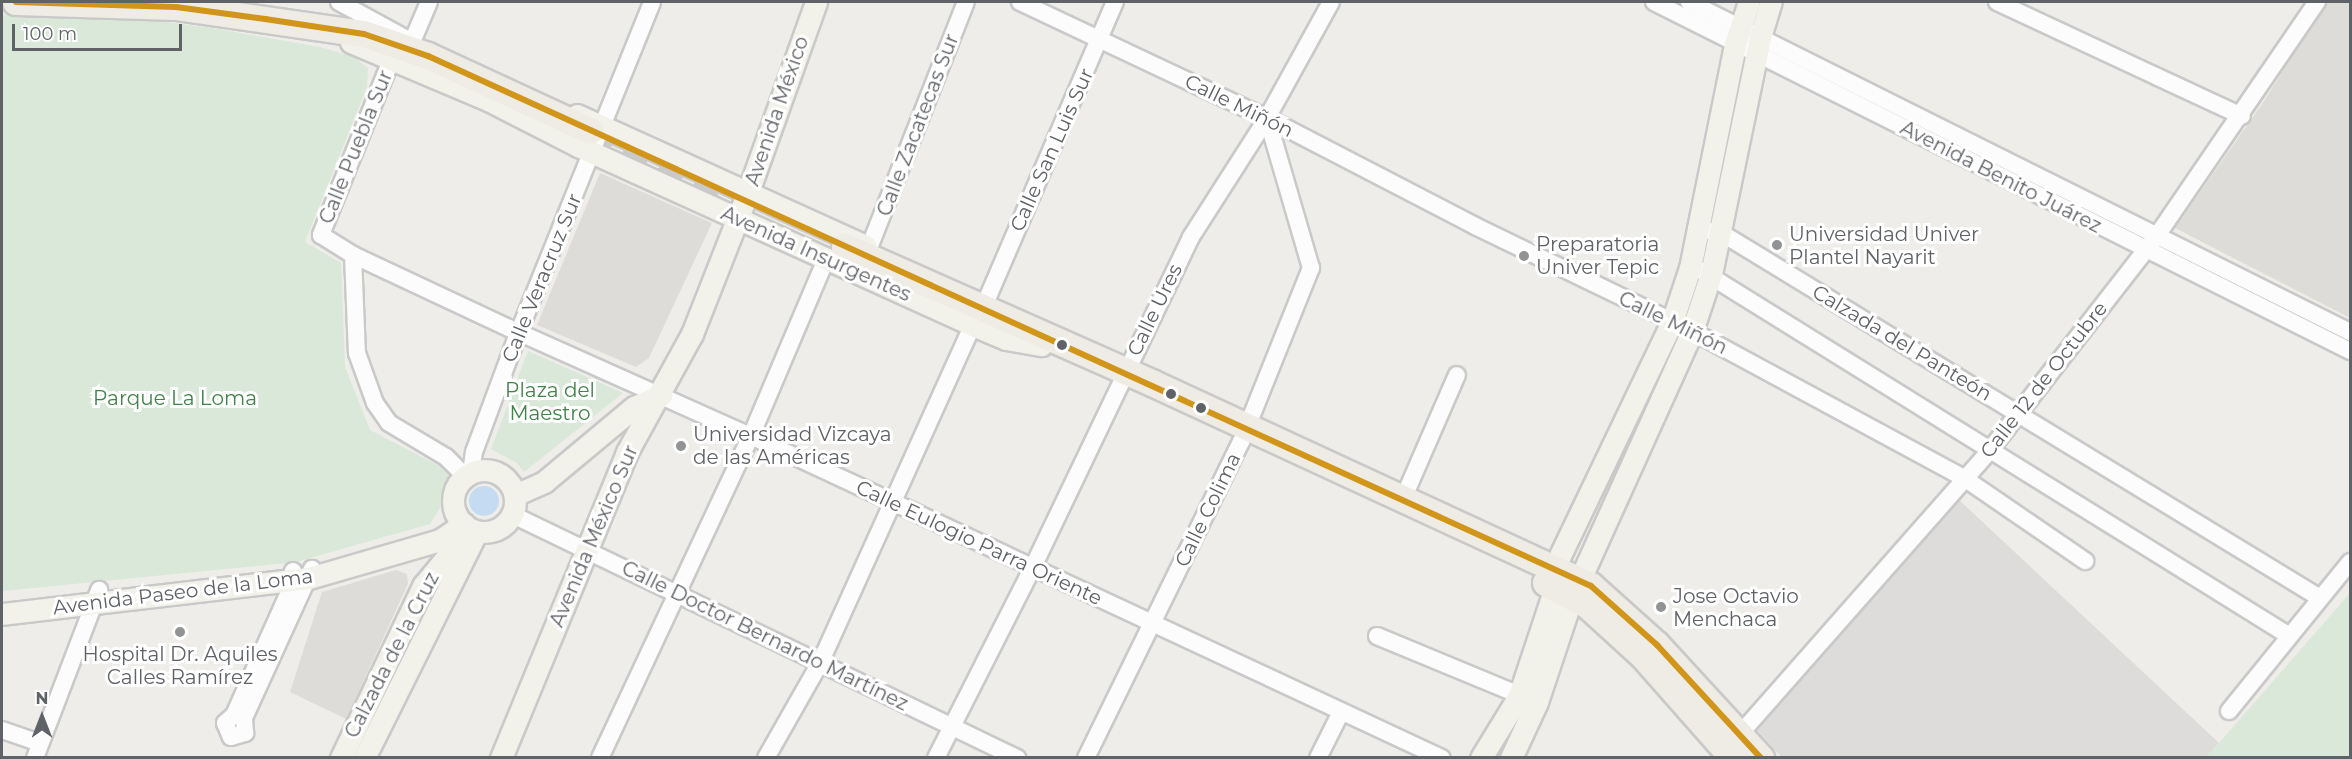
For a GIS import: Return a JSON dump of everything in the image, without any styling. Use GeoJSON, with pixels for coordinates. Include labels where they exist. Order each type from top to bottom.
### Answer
{"type":"FeatureCollection","features":[{"type":"Feature","properties":{"kind":"highway"},"geometry":{"type":"LineString","coordinates":[[17,2],[229,8],[387,40],[428,56],[594,137]]}},
{"type":"Feature","properties":{"kind":"highway","name":"Avenida Insurgentes"},"geometry":{"type":"LineString","coordinates":[[838,249],[1122,377],[1565,583]]}},
{"type":"Feature","properties":{"kind":"highway","name":"Avenida Insurgentes"},"geometry":{"type":"LineString","coordinates":[[1244,434],[1403,499],[1565,583],[1643,656],[1729,750],[1761,758]]}},
{"type":"Feature","properties":{"kind":"main road","name":"Avenida México"},"geometry":{"type":"LineString","coordinates":[[738,220],[816,2]]}},
{"type":"Feature","properties":{"kind":"main road"},"geometry":{"type":"LineString","coordinates":[[1511,758],[1565,583],[1672,322],[1690,268],[1696,228],[1738,36],[1749,2]]}},
{"type":"Feature","properties":{"kind":"main road"},"geometry":{"type":"LineString","coordinates":[[1565,583],[1692,331],[1711,274],[1759,45],[1772,2]]}},
{"type":"Feature","properties":{"kind":"main road"},"geometry":{"type":"LineString","coordinates":[[229,8],[354,43],[488,100],[748,192],[838,249]]}},
{"type":"Feature","properties":{"kind":"main road"},"geometry":{"type":"LineString","coordinates":[[412,42],[594,137]]}},
{"type":"Feature","properties":{"kind":"main road","name":"Avenida Insurgentes"},"geometry":{"type":"LineString","coordinates":[[594,137],[738,220],[838,249],[987,299],[1020,316],[1043,341]]}},
{"type":"Feature","properties":{"kind":"main road","name":"Avenida México Sur"},"geometry":{"type":"LineString","coordinates":[[501,758],[588,551],[624,457],[661,395],[692,334],[738,220]]}},
{"type":"Feature","properties":{"kind":"main road","name":"Avenida Insurgentes"},"geometry":{"type":"LineString","coordinates":[[838,249],[973,325],[1006,339],[1043,341]]}},
{"type":"Feature","properties":{"kind":"main road"},"geometry":{"type":"LineString","coordinates":[[514,505],[508,480],[499,473],[489,470],[468,475],[454,490],[467,524],[495,531],[514,505],[588,443],[634,407],[661,395]]}},
{"type":"Feature","properties":{"kind":"main road"},"geometry":{"type":"LineString","coordinates":[[588,443],[615,435],[622,440],[624,457]]}},
{"type":"Feature","properties":{"kind":"main road","name":"Avenida Paseo de la Loma"},"geometry":{"type":"LineString","coordinates":[[2,614],[97,597],[302,574],[439,529],[467,524]]}},
{"type":"Feature","properties":{"kind":"main road","name":"Calzada de la Cruz"},"geometry":{"type":"LineString","coordinates":[[341,758],[423,586],[467,524]]}},
{"type":"Feature","properties":{"kind":"main road","name":"Calzada de la Cruz"},"geometry":{"type":"LineString","coordinates":[[364,758],[467,524]]}},
{"type":"Feature","properties":{"kind":"main road","name":"Avenida Paseo de la Loma"},"geometry":{"type":"LineString","coordinates":[[2,600],[97,597]]}},
{"type":"Feature","properties":{"kind":"main road"},"geometry":{"type":"LineString","coordinates":[[1481,758],[1528,699]]}},
{"type":"Feature","properties":{"kind":"street"},"geometry":{"type":"LineString","coordinates":[[339,2],[412,42],[429,2]]}},
{"type":"Feature","properties":{"kind":"street","name":"Calle Veracruz Sur"},"geometry":{"type":"LineString","coordinates":[[468,475],[474,452],[518,332],[594,137],[652,2]]}},
{"type":"Feature","properties":{"kind":"street","name":"Calle Zacatecas Sur"},"geometry":{"type":"LineString","coordinates":[[600,758],[675,591],[751,436],[838,249],[966,2]]}},
{"type":"Feature","properties":{"kind":"street","name":"Calle Miñón"},"geometry":{"type":"LineString","coordinates":[[1020,2],[1267,118],[1475,226],[1692,331],[1964,478],[2085,561]]}},
{"type":"Feature","properties":{"kind":"street","name":"Calle San Luis Sur"},"geometry":{"type":"LineString","coordinates":[[987,299],[1115,2]]}},
{"type":"Feature","properties":{"kind":"street","name":"Calle Ures"},"geometry":{"type":"LineString","coordinates":[[936,758],[1032,569],[1191,237],[1267,118],[1331,2]]}},
{"type":"Feature","properties":{"kind":"street","name":"Avenida Benito Juárez"},"geometry":{"type":"LineString","coordinates":[[1654,2],[1759,45],[2350,332]]}},
{"type":"Feature","properties":{"kind":"street","name":"Avenida Benito Juárez"},"geometry":{"type":"LineString","coordinates":[[1689,2],[1738,36]]}},
{"type":"Feature","properties":{"kind":"street"},"geometry":{"type":"LineString","coordinates":[[1996,2],[2242,116]]}},
{"type":"Feature","properties":{"kind":"street","name":"Calle 12 de Octubre"},"geometry":{"type":"LineString","coordinates":[[1729,750],[1990,450],[2156,237],[2242,116],[2317,2]]}},
{"type":"Feature","properties":{"kind":"street","name":"Avenida Benito Juárez"},"geometry":{"type":"LineString","coordinates":[[1759,45],[2145,251],[2350,351]]}},
{"type":"Feature","properties":{"kind":"street","name":"Calle Puebla Sur"},"geometry":{"type":"LineString","coordinates":[[353,255],[321,235],[392,58]]}},
{"type":"Feature","properties":{"kind":"street","name":"Calle Colima"},"geometry":{"type":"LineString","coordinates":[[1086,758],[1154,623],[1244,434],[1311,268],[1267,118]]}},
{"type":"Feature","properties":{"kind":"street","name":"Calzada del Panteón"},"geometry":{"type":"LineString","coordinates":[[1696,228],[1720,233],[2019,412],[2320,598]]}},
{"type":"Feature","properties":{"kind":"street"},"geometry":{"type":"LineString","coordinates":[[353,255],[357,353],[375,403],[390,423],[446,457],[468,475]]}},
{"type":"Feature","properties":{"kind":"street","name":"Calle Eulogio Parra Oriente"},"geometry":{"type":"LineString","coordinates":[[353,255],[751,436],[893,505],[1154,623],[1442,758]]}},
{"type":"Feature","properties":{"kind":"street","name":"Calzada del Panteón"},"geometry":{"type":"LineString","coordinates":[[1690,268],[1711,274],[2288,635]]}},
{"type":"Feature","properties":{"kind":"street"},"geometry":{"type":"LineString","coordinates":[[766,758],[821,661],[973,325]]}},
{"type":"Feature","properties":{"kind":"street"},"geometry":{"type":"LineString","coordinates":[[1403,499],[1457,375]]}},
{"type":"Feature","properties":{"kind":"street","name":"Calle Doctor Bernardo Martínez"},"geometry":{"type":"LineString","coordinates":[[514,505],[588,551],[821,661],[1017,758]]}},
{"type":"Feature","properties":{"kind":"street"},"geometry":{"type":"LineString","coordinates":[[2229,711],[2288,635],[2350,562]]}},
{"type":"Feature","properties":{"kind":"street"},"geometry":{"type":"LineString","coordinates":[[254,681],[302,574]]}},
{"type":"Feature","properties":{"kind":"street"},"geometry":{"type":"LineString","coordinates":[[2,730],[38,750],[97,597]]}},
{"type":"Feature","properties":{"kind":"street"},"geometry":{"type":"LineString","coordinates":[[1377,636],[1528,699]]}},
{"type":"Feature","properties":{"kind":"street"},"geometry":{"type":"LineString","coordinates":[[1318,758],[1341,712]]}},
{"type":"Feature","properties":{"kind":"shaded area"},"geometry":{"type":"Polygon","coordinates":[[[2326,2],[2350,2],[2350,318],[2175,228],[2264,101],[2326,2]]]}},
{"type":"Feature","properties":{"kind":"shaded area"},"geometry":{"type":"Polygon","coordinates":[[[600,173],[712,223],[649,358],[636,367],[537,325],[600,173]]]}},
{"type":"Feature","properties":{"kind":"shaded area"},"geometry":{"type":"Polygon","coordinates":[[[1957,498],[2219,743],[2205,758],[1782,758],[1754,726],[1957,498]]]}},
{"type":"Feature","properties":{"kind":"shaded area"},"geometry":{"type":"Polygon","coordinates":[[[396,570],[407,574],[408,584],[346,719],[290,692],[322,592],[396,570]]]}},
{"type":"Feature","properties":{"kind":"green space","name":"Parque La Loma"},"geometry":{"type":"Polygon","coordinates":[[[2,15],[166,22],[211,28],[320,47],[354,57],[368,68],[367,87],[305,242],[341,263],[345,367],[370,430],[441,467],[449,476],[442,505],[430,524],[296,562],[2,591],[2,15]]]}},
{"type":"Feature","properties":{"kind":"green space","name":"Plaza del Maestro"},"geometry":{"type":"Polygon","coordinates":[[[528,351],[623,393],[524,472],[517,463],[491,449],[528,351]]]}},
{"type":"Feature","properties":{"kind":"green space"},"geometry":{"type":"Polygon","coordinates":[[[2350,593],[2350,757],[2205,757],[2219,743],[2350,593]]]}},
{"type":"Feature","properties":{"kind":"water"},"geometry":{"type":"Polygon","coordinates":[[[484,486],[495,490],[499,501],[495,512],[484,516],[473,512],[469,501],[473,490],[484,486]]]}},
{"type":"Feature","properties":{"kind":"tunnel"},"geometry":{"type":"LineString","coordinates":[[587,137],[728,203]]}},
{"type":"Feature","properties":{"kind":"transit line"},"geometry":{"type":"LineString","coordinates":[[16,2],[176,7],[364,34],[428,56],[1591,586],[1657,645],[1761,758]]}},
{"type":"Feature","properties":{"kind":"place","name":"Universidad Univer Plantel Nayarit"},"geometry":{"type":"Point","coordinates":[1777,245]}},
{"type":"Feature","properties":{"kind":"place","name":"Preparatoria Univer Tepic"},"geometry":{"type":"Point","coordinates":[1524,256]}},
{"type":"Feature","properties":{"kind":"place","name":"Universidad Vizcaya de las Américas"},"geometry":{"type":"Point","coordinates":[681,446]}},
{"type":"Feature","properties":{"kind":"place","name":"Jose Octavio Menchaca"},"geometry":{"type":"Point","coordinates":[1661,607]}},
{"type":"Feature","properties":{"kind":"place","name":"Hospital Dr. Aquiles Calles Ramírez"},"geometry":{"type":"Point","coordinates":[180,632]}}]}
